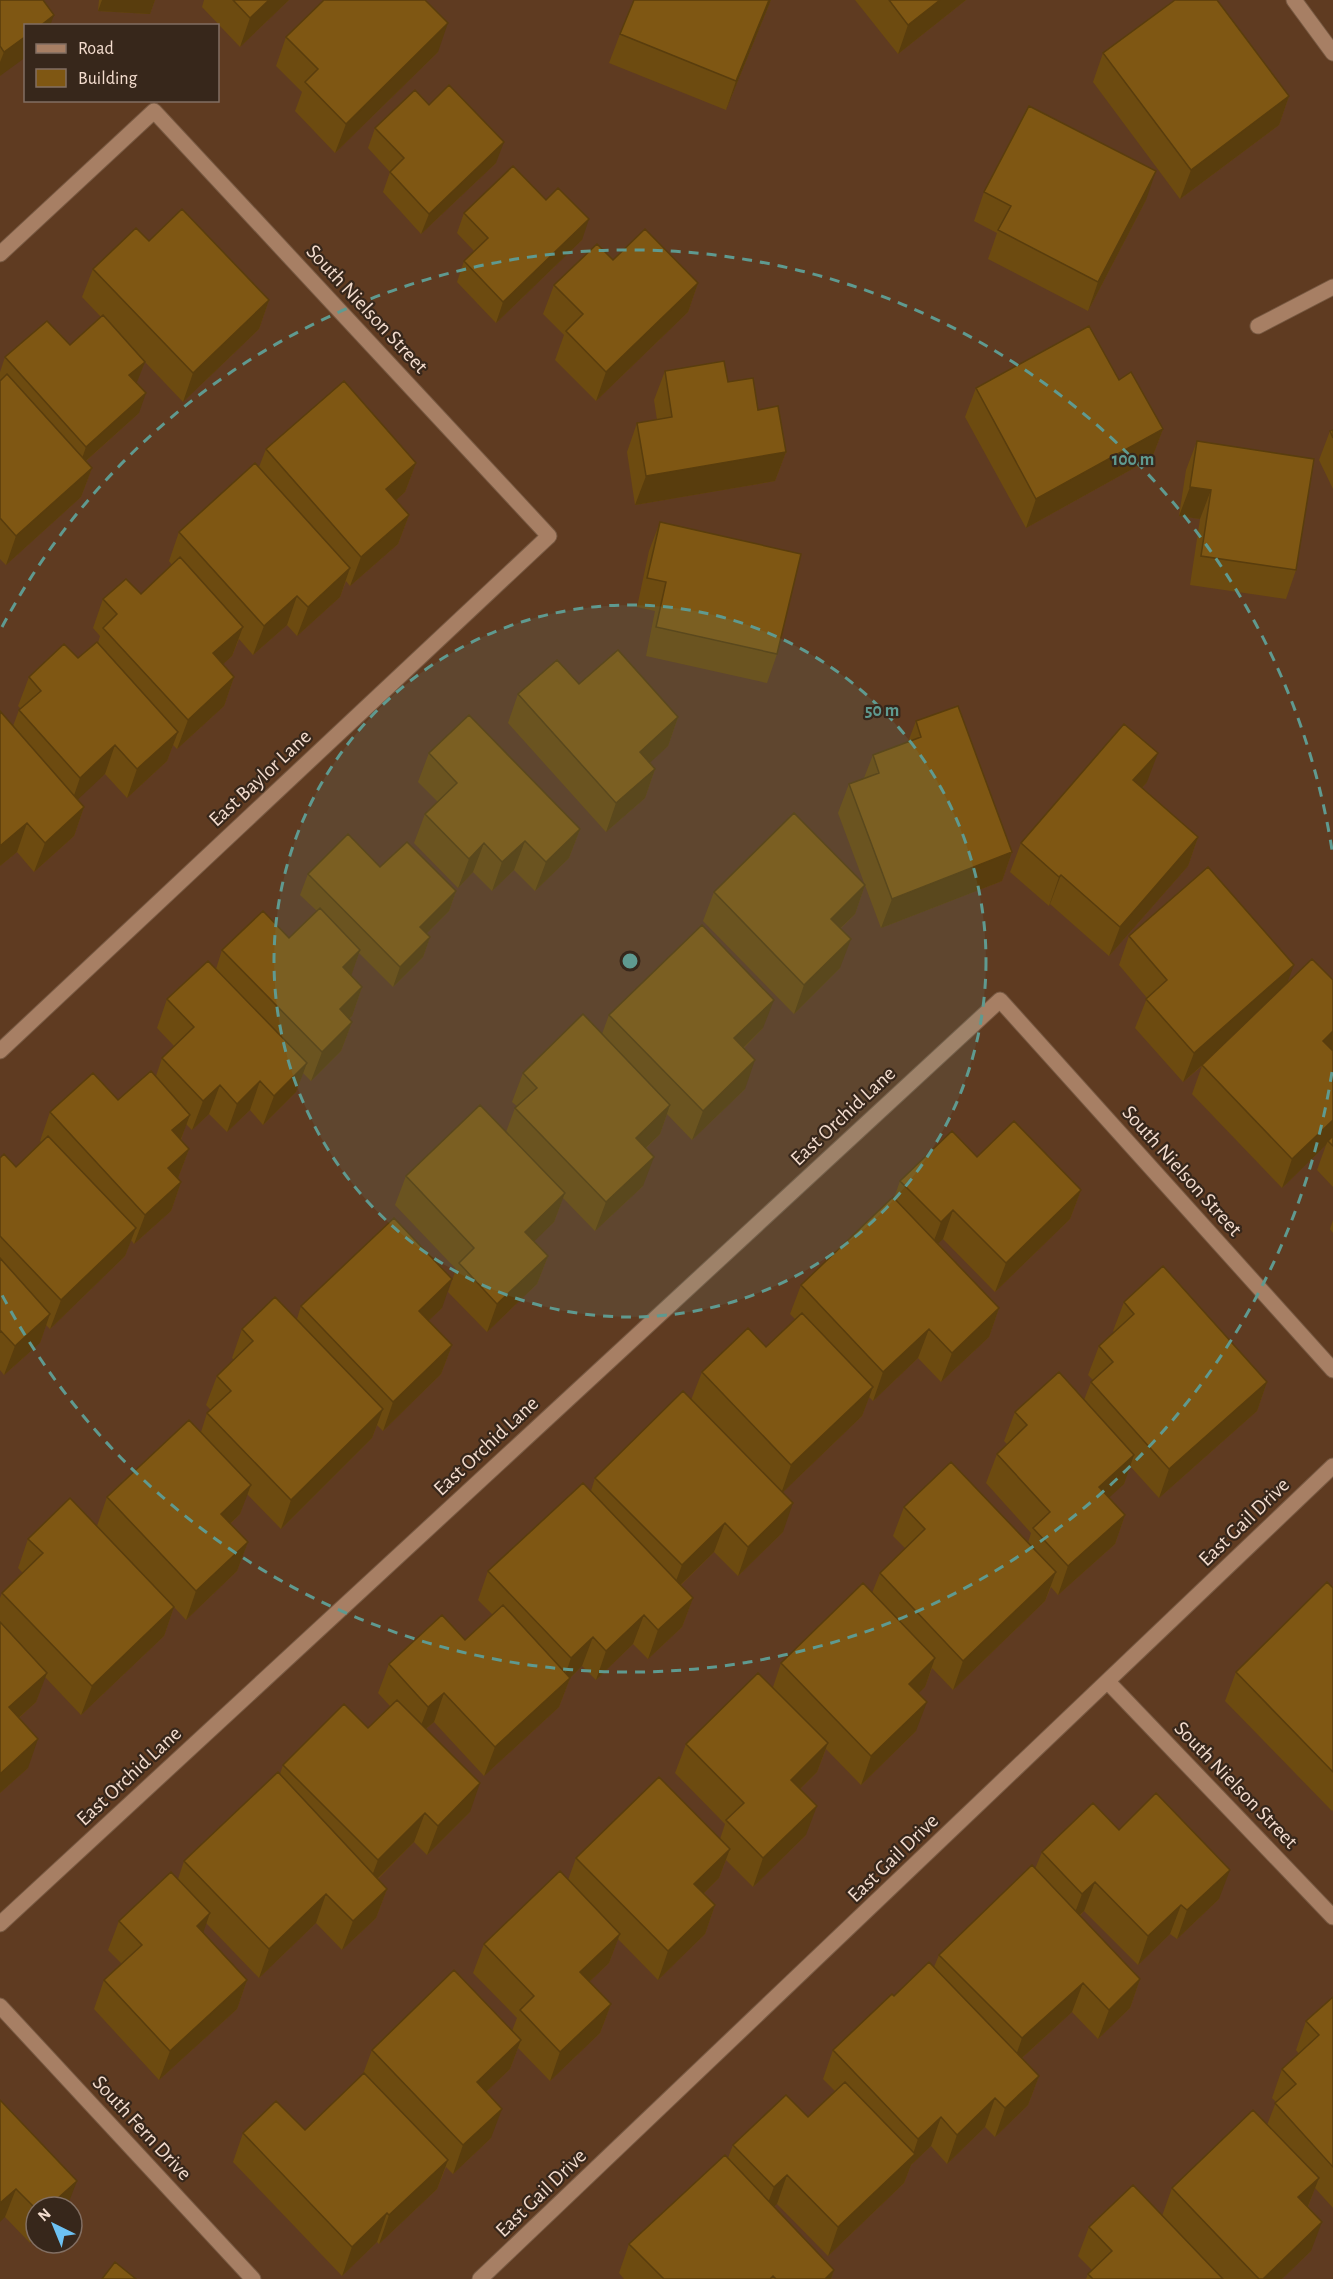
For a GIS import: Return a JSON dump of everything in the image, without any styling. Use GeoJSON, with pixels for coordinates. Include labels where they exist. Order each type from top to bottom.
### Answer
{"type":"FeatureCollection","features":[{"type":"Feature","properties":{"kind":"street"},"geometry":{"type":"LineString","coordinates":[[1294,0],[1333,53]]}},
{"type":"Feature","properties":{"kind":"street","name":"South Nielson Street"},"geometry":{"type":"LineString","coordinates":[[0,254],[154,111],[549,536]]}},
{"type":"Feature","properties":{"kind":"street"},"geometry":{"type":"LineString","coordinates":[[1258,326],[1333,287]]}},
{"type":"Feature","properties":{"kind":"street","name":"East Baylor Lane"},"geometry":{"type":"LineString","coordinates":[[0,1051],[549,536]]}},
{"type":"Feature","properties":{"kind":"street","name":"South Nielson Street"},"geometry":{"type":"LineString","coordinates":[[1000,1000],[1333,1370]]}},
{"type":"Feature","properties":{"kind":"street","name":"East Orchid Lane"},"geometry":{"type":"LineString","coordinates":[[0,1924],[1000,1000]]}},
{"type":"Feature","properties":{"kind":"street","name":"East Gail Drive"},"geometry":{"type":"LineString","coordinates":[[480,2279],[1333,1466]]}},
{"type":"Feature","properties":{"kind":"street","name":"South Nielson Street"},"geometry":{"type":"LineString","coordinates":[[1108,1682],[1333,1917]]}},
{"type":"Feature","properties":{"kind":"street","name":"South Fern Drive"},"geometry":{"type":"LineString","coordinates":[[0,2006],[253,2279]]}},
{"type":"Feature","properties":{"kind":"building"},"geometry":{"type":"Polygon","coordinates":[[[0,0],[43,0],[54,15],[43,24],[24,24],[24,37],[4,52],[0,46],[0,0]]]}},
{"type":"Feature","properties":{"kind":"building"},"geometry":{"type":"Polygon","coordinates":[[[233,0],[269,0],[250,18],[233,0]]]}},
{"type":"Feature","properties":{"kind":"building"},"geometry":{"type":"Polygon","coordinates":[[[324,0],[425,0],[448,23],[346,124],[305,82],[318,69],[286,37],[324,0]]]}},
{"type":"Feature","properties":{"kind":"building"},"geometry":{"type":"Polygon","coordinates":[[[634,0],[769,0],[736,81],[620,34],[634,0]]]}},
{"type":"Feature","properties":{"kind":"building"},"geometry":{"type":"Polygon","coordinates":[[[889,0],[940,0],[908,25],[889,0]]]}},
{"type":"Feature","properties":{"kind":"building"},"geometry":{"type":"Polygon","coordinates":[[[1175,0],[1217,0],[1289,96],[1191,170],[1103,53],[1175,0]]]}},
{"type":"Feature","properties":{"kind":"building"},"geometry":{"type":"Polygon","coordinates":[[[449,85],[504,142],[429,214],[390,172],[404,158],[375,128],[415,90],[429,105],[449,85]]]}},
{"type":"Feature","properties":{"kind":"building"},"geometry":{"type":"Polygon","coordinates":[[[1029,106],[1156,171],[1098,282],[998,230],[1011,206],[984,192],[1029,106]]]}},
{"type":"Feature","properties":{"kind":"building"},"geometry":{"type":"Polygon","coordinates":[[[513,166],[546,200],[558,188],[589,219],[503,302],[464,261],[488,238],[464,213],[513,166]]]}},
{"type":"Feature","properties":{"kind":"building"},"geometry":{"type":"Polygon","coordinates":[[[182,209],[269,300],[193,373],[93,269],[136,228],[149,241],[182,209]]]}},
{"type":"Feature","properties":{"kind":"building"},"geometry":{"type":"Polygon","coordinates":[[[645,229],[698,283],[606,372],[566,331],[583,314],[554,285],[597,244],[613,260],[645,229]]]}},
{"type":"Feature","properties":{"kind":"building"},"geometry":{"type":"Polygon","coordinates":[[[103,315],[145,362],[129,375],[146,393],[86,447],[5,357],[47,321],[70,345],[103,315]]]}},
{"type":"Feature","properties":{"kind":"building"},"geometry":{"type":"Polygon","coordinates":[[[1089,326],[1119,380],[1131,372],[1163,429],[1036,499],[976,388],[1089,326]]]}},
{"type":"Feature","properties":{"kind":"building"},"geometry":{"type":"Polygon","coordinates":[[[724,361],[728,382],[753,378],[758,410],[778,406],[786,452],[646,476],[637,423],[672,417],[665,371],[724,361]]]}},
{"type":"Feature","properties":{"kind":"building"},"geometry":{"type":"Polygon","coordinates":[[[7,374],[92,468],[16,536],[0,518],[0,381],[7,374]]]}},
{"type":"Feature","properties":{"kind":"building"},"geometry":{"type":"Polygon","coordinates":[[[344,381],[416,463],[386,489],[409,515],[361,557],[266,449],[344,381]]]}},
{"type":"Feature","properties":{"kind":"building"},"geometry":{"type":"Polygon","coordinates":[[[1197,441],[1314,459],[1296,570],[1201,556],[1211,490],[1190,487],[1197,441]]]}},
{"type":"Feature","properties":{"kind":"building"},"geometry":{"type":"Polygon","coordinates":[[[255,463],[350,568],[308,607],[297,596],[264,626],[179,532],[255,463]]]}},
{"type":"Feature","properties":{"kind":"building"},"geometry":{"type":"Polygon","coordinates":[[[660,522],[801,554],[777,654],[656,627],[666,582],[647,578],[660,522]]]}},
{"type":"Feature","properties":{"kind":"building"},"geometry":{"type":"Polygon","coordinates":[[[180,557],[243,627],[213,653],[234,677],[188,720],[103,628],[117,614],[103,599],[126,579],[141,594],[180,557]]]}},
{"type":"Feature","properties":{"kind":"building"},"geometry":{"type":"Polygon","coordinates":[[[97,642],[178,732],[137,769],[115,745],[80,778],[19,710],[41,691],[29,677],[64,644],[78,658],[97,642]]]}},
{"type":"Feature","properties":{"kind":"building"},"geometry":{"type":"Polygon","coordinates":[[[618,650],[678,717],[640,752],[655,769],[616,803],[518,694],[557,660],[579,684],[618,650]]]}},
{"type":"Feature","properties":{"kind":"building"},"geometry":{"type":"Polygon","coordinates":[[[958,706],[1012,852],[892,899],[849,784],[879,773],[873,755],[921,737],[916,721],[958,706]]]}},
{"type":"Feature","properties":{"kind":"building"},"geometry":{"type":"Polygon","coordinates":[[[0,711],[84,807],[45,843],[27,823],[0,846],[0,711]]]}},
{"type":"Feature","properties":{"kind":"building"},"geometry":{"type":"Polygon","coordinates":[[[469,715],[580,829],[546,862],[525,841],[502,862],[484,843],[469,859],[425,814],[457,783],[429,753],[469,715]]]}},
{"type":"Feature","properties":{"kind":"building"},"geometry":{"type":"Polygon","coordinates":[[[1124,724],[1158,753],[1133,780],[1198,837],[1120,927],[1021,843],[1124,724]]]}},
{"type":"Feature","properties":{"kind":"building"},"geometry":{"type":"Polygon","coordinates":[[[794,813],[865,885],[831,919],[851,939],[804,985],[714,892],[794,813]]]}},
{"type":"Feature","properties":{"kind":"building"},"geometry":{"type":"Polygon","coordinates":[[[348,834],[380,867],[407,842],[456,891],[420,927],[430,937],[400,967],[308,874],[348,834]]]}},
{"type":"Feature","properties":{"kind":"building"},"geometry":{"type":"Polygon","coordinates":[[[1208,867],[1294,965],[1194,1053],[1146,999],[1167,980],[1129,936],[1208,867]]]}},
{"type":"Feature","properties":{"kind":"building"},"geometry":{"type":"Polygon","coordinates":[[[320,908],[360,950],[343,967],[362,987],[340,1009],[352,1022],[322,1052],[222,950],[263,911],[289,938],[320,908]]]}},
{"type":"Feature","properties":{"kind":"building"},"geometry":{"type":"Polygon","coordinates":[[[702,925],[774,1000],[734,1038],[755,1060],[703,1111],[609,1015],[702,925]]]}},
{"type":"Feature","properties":{"kind":"building"},"geometry":{"type":"Polygon","coordinates":[[[1312,959],[1333,980],[1333,1031],[1323,1041],[1333,1051],[1333,1120],[1292,1159],[1202,1065],[1312,959]]]}},
{"type":"Feature","properties":{"kind":"building"},"geometry":{"type":"Polygon","coordinates":[[[208,961],[307,1063],[274,1096],[260,1081],[237,1104],[220,1085],[203,1101],[162,1058],[194,1027],[167,999],[208,961]]]}},
{"type":"Feature","properties":{"kind":"building"},"geometry":{"type":"Polygon","coordinates":[[[583,1014],[670,1105],[636,1138],[654,1157],[606,1202],[515,1108],[537,1088],[523,1073],[583,1014]]]}},
{"type":"Feature","properties":{"kind":"building"},"geometry":{"type":"Polygon","coordinates":[[[151,1071],[190,1115],[172,1130],[189,1149],[168,1168],[181,1182],[145,1215],[50,1112],[93,1073],[118,1100],[151,1071]]]}},
{"type":"Feature","properties":{"kind":"building"},"geometry":{"type":"Polygon","coordinates":[[[480,1105],[565,1193],[525,1232],[548,1256],[497,1304],[459,1263],[474,1248],[406,1176],[480,1105]]]}},
{"type":"Feature","properties":{"kind":"building"},"geometry":{"type":"Polygon","coordinates":[[[1014,1121],[1081,1190],[1006,1263],[953,1210],[941,1222],[900,1181],[952,1131],[977,1157],[1014,1121]]]}},
{"type":"Feature","properties":{"kind":"building"},"geometry":{"type":"Polygon","coordinates":[[[48,1136],[136,1228],[61,1300],[0,1236],[0,1158],[4,1154],[16,1167],[48,1136]]]}},
{"type":"Feature","properties":{"kind":"building"},"geometry":{"type":"Polygon","coordinates":[[[1333,1136],[1333,1146],[1328,1141],[1333,1136]]]}},
{"type":"Feature","properties":{"kind":"building"},"geometry":{"type":"Polygon","coordinates":[[[893,1197],[999,1308],[952,1353],[929,1329],[883,1372],[801,1285],[893,1197]]]}},
{"type":"Feature","properties":{"kind":"building"},"geometry":{"type":"Polygon","coordinates":[[[394,1218],[452,1279],[419,1311],[452,1345],[393,1402],[301,1306],[394,1218]]]}},
{"type":"Feature","properties":{"kind":"building"},"geometry":{"type":"Polygon","coordinates":[[[0,1258],[50,1314],[15,1346],[0,1332],[0,1258]]]}},
{"type":"Feature","properties":{"kind":"building"},"geometry":{"type":"Polygon","coordinates":[[[1163,1266],[1267,1382],[1169,1469],[1091,1382],[1113,1362],[1099,1346],[1134,1314],[1124,1302],[1163,1266]]]}},
{"type":"Feature","properties":{"kind":"building"},"geometry":{"type":"Polygon","coordinates":[[[275,1297],[383,1409],[291,1500],[207,1413],[231,1391],[217,1376],[253,1341],[242,1329],[275,1297]]]}},
{"type":"Feature","properties":{"kind":"building"},"geometry":{"type":"Polygon","coordinates":[[[802,1313],[873,1387],[791,1465],[702,1372],[748,1328],[766,1347],[802,1313]]]}},
{"type":"Feature","properties":{"kind":"building"},"geometry":{"type":"Polygon","coordinates":[[[1059,1372],[1134,1455],[1099,1487],[1125,1515],[1068,1566],[1033,1528],[1050,1512],[997,1454],[1027,1425],[1015,1412],[1059,1372]]]}},
{"type":"Feature","properties":{"kind":"building"},"geometry":{"type":"Polygon","coordinates":[[[683,1391],[793,1503],[748,1547],[725,1523],[682,1565],[595,1478],[683,1391]]]}},
{"type":"Feature","properties":{"kind":"building"},"geometry":{"type":"Polygon","coordinates":[[[189,1420],[251,1485],[221,1514],[248,1542],[196,1591],[107,1497],[189,1420]]]}},
{"type":"Feature","properties":{"kind":"building"},"geometry":{"type":"Polygon","coordinates":[[[951,1462],[1056,1572],[963,1661],[880,1573],[925,1529],[904,1507],[951,1462]]]}},
{"type":"Feature","properties":{"kind":"building"},"geometry":{"type":"Polygon","coordinates":[[[583,1483],[693,1598],[658,1630],[644,1615],[606,1651],[593,1637],[571,1658],[488,1571],[583,1483]]]}},
{"type":"Feature","properties":{"kind":"building"},"geometry":{"type":"Polygon","coordinates":[[[70,1498],[174,1607],[92,1686],[2,1593],[43,1553],[28,1539],[70,1498]]]}},
{"type":"Feature","properties":{"kind":"building"},"geometry":{"type":"Polygon","coordinates":[[[1327,1582],[1333,1588],[1333,1772],[1236,1672],[1327,1582]]]}},
{"type":"Feature","properties":{"kind":"building"},"geometry":{"type":"Polygon","coordinates":[[[863,1583],[935,1658],[909,1684],[927,1702],[871,1756],[781,1663],[863,1583]]]}},
{"type":"Feature","properties":{"kind":"building"},"geometry":{"type":"Polygon","coordinates":[[[503,1605],[570,1678],[495,1747],[444,1693],[428,1707],[389,1664],[442,1615],[465,1640],[503,1605]]]}},
{"type":"Feature","properties":{"kind":"building"},"geometry":{"type":"Polygon","coordinates":[[[0,1622],[47,1673],[9,1707],[38,1739],[0,1774],[0,1622]]]}},
{"type":"Feature","properties":{"kind":"building"},"geometry":{"type":"Polygon","coordinates":[[[758,1673],[828,1743],[791,1780],[817,1806],[763,1858],[726,1820],[744,1803],[686,1744],[758,1673]]]}},
{"type":"Feature","properties":{"kind":"building"},"geometry":{"type":"Polygon","coordinates":[[[397,1700],[480,1783],[438,1826],[425,1813],[378,1860],[283,1765],[344,1704],[368,1728],[397,1700]]]}},
{"type":"Feature","properties":{"kind":"building"},"geometry":{"type":"Polygon","coordinates":[[[278,1772],[387,1889],[353,1921],[326,1894],[269,1949],[184,1861],[278,1772]]]}},
{"type":"Feature","properties":{"kind":"building"},"geometry":{"type":"Polygon","coordinates":[[[659,1777],[730,1849],[694,1884],[715,1905],[668,1951],[576,1858],[659,1777]]]}},
{"type":"Feature","properties":{"kind":"building"},"geometry":{"type":"Polygon","coordinates":[[[1156,1793],[1230,1870],[1187,1910],[1181,1905],[1148,1936],[1095,1882],[1082,1894],[1042,1852],[1093,1803],[1119,1830],[1156,1793]]]}},
{"type":"Feature","properties":{"kind":"building"},"geometry":{"type":"Polygon","coordinates":[[[1032,1865],[1140,1979],[1109,2010],[1083,1983],[1022,2038],[939,1955],[1032,1865]]]}},
{"type":"Feature","properties":{"kind":"building"},"geometry":{"type":"Polygon","coordinates":[[[560,1871],[620,1934],[580,1972],[611,2004],[560,2052],[520,2010],[534,1996],[484,1944],[560,1871]]]}},
{"type":"Feature","properties":{"kind":"building"},"geometry":{"type":"Polygon","coordinates":[[[171,1872],[210,1913],[197,1926],[247,1980],[170,2051],[104,1980],[142,1945],[119,1921],[171,1872]]]}},
{"type":"Feature","properties":{"kind":"building"},"geometry":{"type":"Polygon","coordinates":[[[929,1962],[1039,2076],[1005,2108],[995,2098],[957,2135],[941,2117],[918,2139],[833,2050],[929,1962]]]}},
{"type":"Feature","properties":{"kind":"building"},"geometry":{"type":"Polygon","coordinates":[[[454,1970],[521,2040],[477,2082],[502,2109],[463,2145],[372,2050],[454,1970]]]}},
{"type":"Feature","properties":{"kind":"building"},"geometry":{"type":"Polygon","coordinates":[[[1333,1997],[1333,2167],[1275,2103],[1296,2084],[1282,2069],[1319,2035],[1306,2021],[1333,1997]]]}},
{"type":"Feature","properties":{"kind":"building"},"geometry":{"type":"Polygon","coordinates":[[[364,2073],[448,2160],[352,2247],[243,2133],[276,2101],[305,2130],[364,2073]]]}},
{"type":"Feature","properties":{"kind":"building"},"geometry":{"type":"Polygon","coordinates":[[[845,2082],[915,2154],[838,2227],[787,2175],[774,2187],[733,2145],[786,2095],[808,2117],[845,2082]]]}},
{"type":"Feature","properties":{"kind":"building"},"geometry":{"type":"Polygon","coordinates":[[[0,2100],[77,2181],[61,2195],[24,2195],[24,2197],[16,2189],[0,2203],[0,2100]]]}},
{"type":"Feature","properties":{"kind":"building"},"geometry":{"type":"Polygon","coordinates":[[[1253,2110],[1319,2178],[1298,2197],[1322,2222],[1263,2279],[1259,2279],[1172,2188],[1253,2110]]]}},
{"type":"Feature","properties":{"kind":"building"},"geometry":{"type":"Polygon","coordinates":[[[725,2155],[834,2270],[825,2279],[776,2279],[773,2276],[770,2279],[664,2279],[629,2244],[725,2155]]]}},
{"type":"Feature","properties":{"kind":"building"},"geometry":{"type":"Polygon","coordinates":[[[1133,2185],[1223,2279],[1093,2279],[1088,2274],[1112,2251],[1089,2227],[1133,2185]]]}},
{"type":"Feature","properties":{"kind":"building"},"geometry":{"type":"Polygon","coordinates":[[[115,2262],[136,2279],[102,2279],[115,2262]]]}}]}
